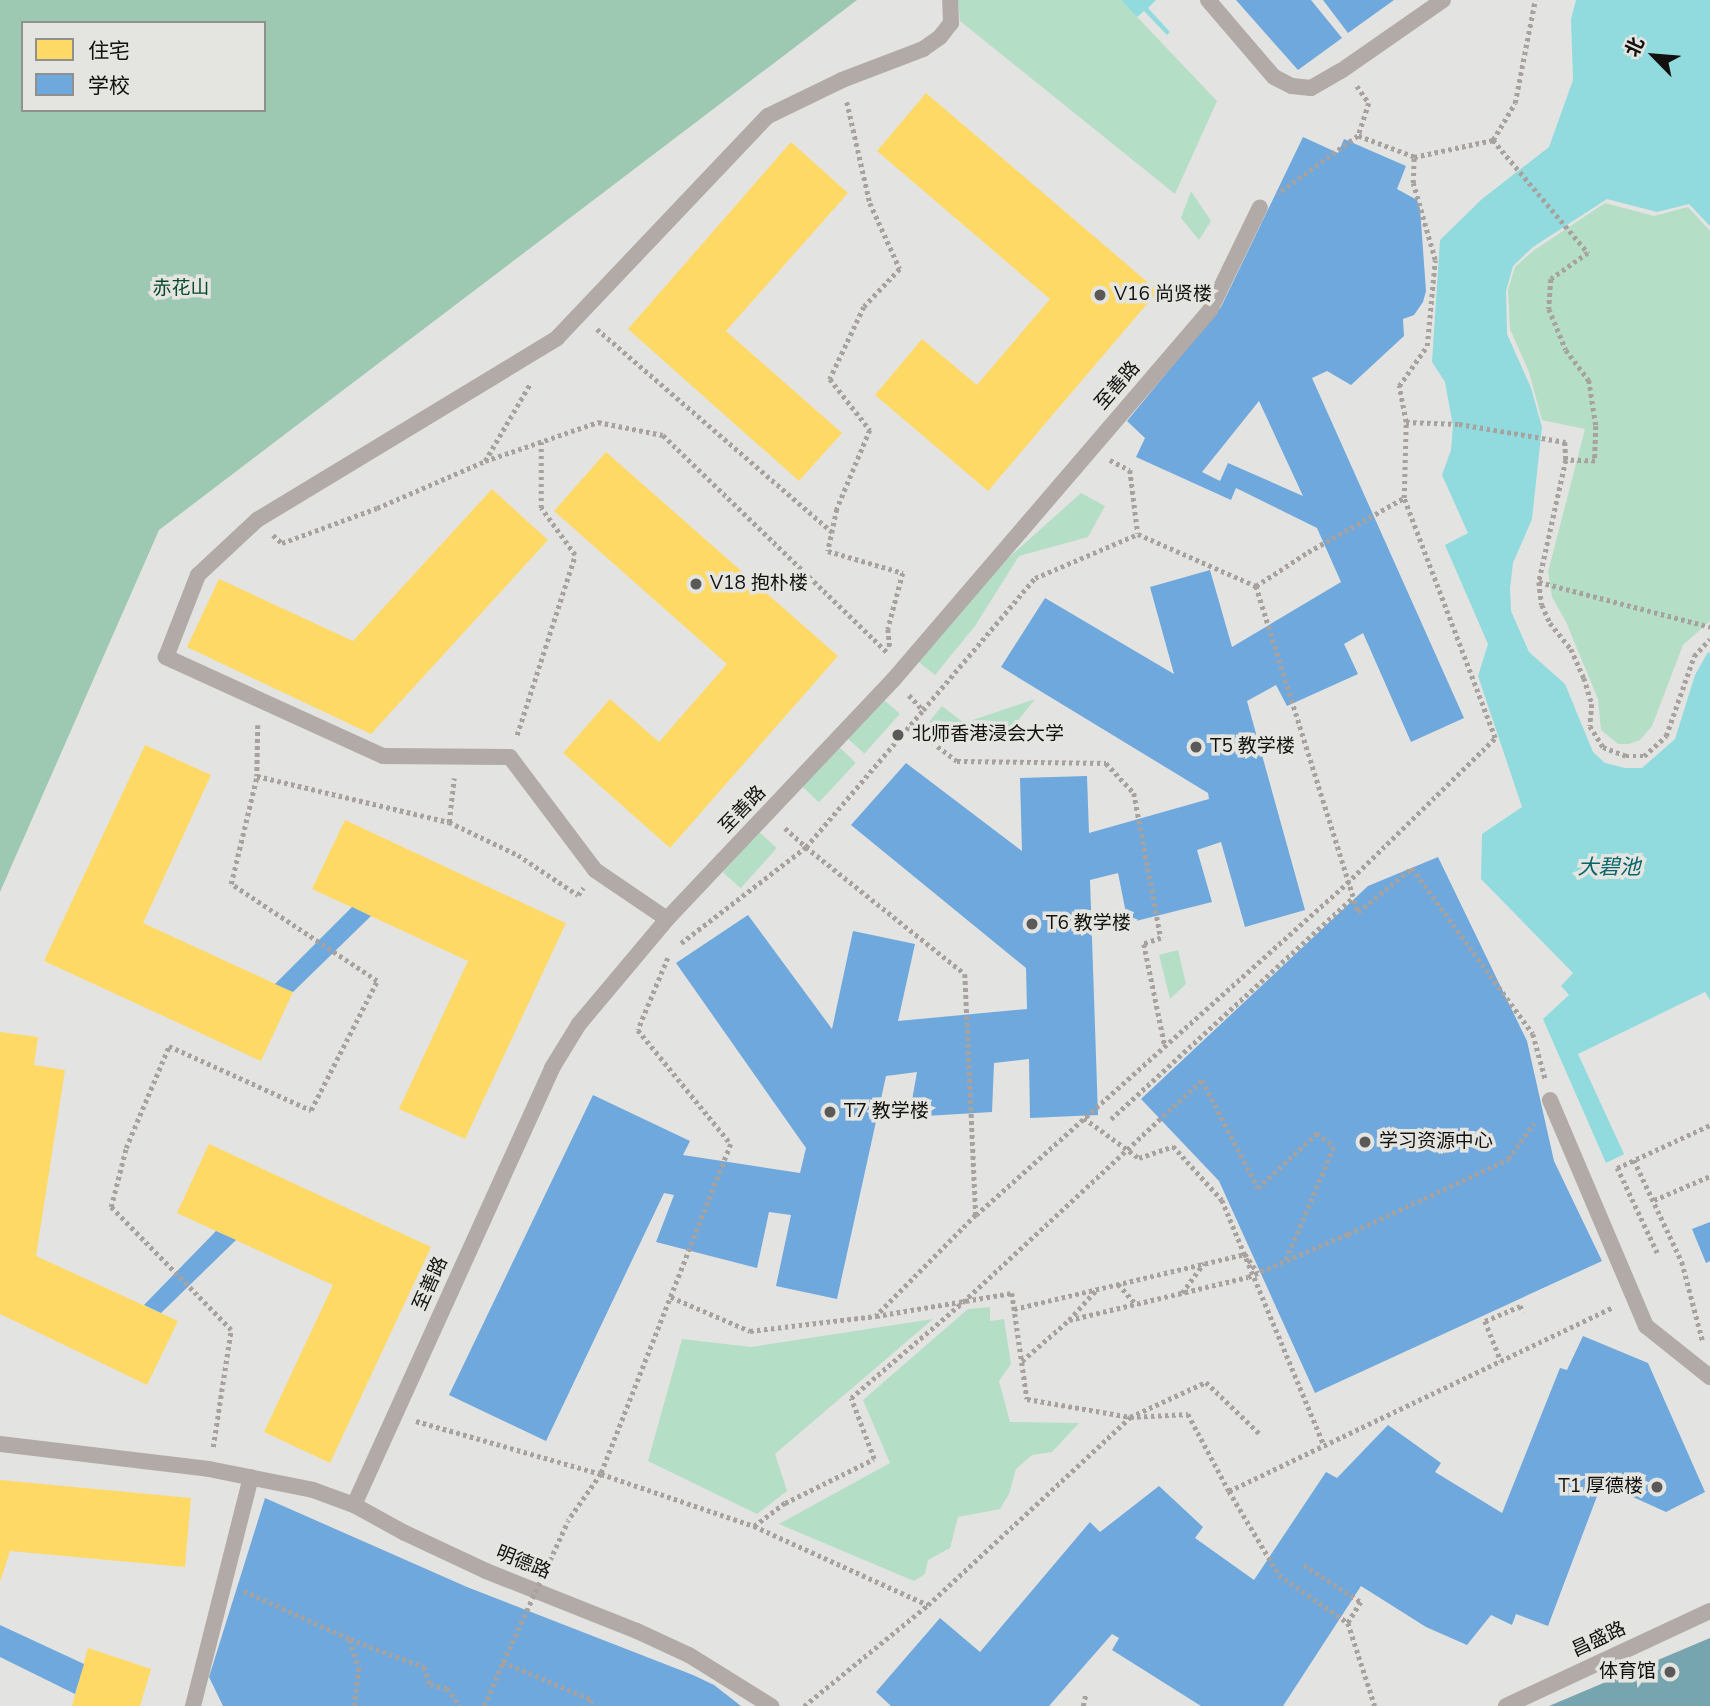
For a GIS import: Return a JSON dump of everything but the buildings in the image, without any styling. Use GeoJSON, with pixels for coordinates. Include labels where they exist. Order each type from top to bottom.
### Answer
{"type":"FeatureCollection","features":[{"type":"Feature","properties":{"kind":"lane"},"geometry":{"type":"LineString","coordinates":[[667,919],[595,870],[510,757],[383,756],[166,657],[198,575],[257,520],[557,338],[768,116],[842,80],[923,49],[940,37],[951,23],[950,0]]}},
{"type":"Feature","properties":{"kind":"lane"},"geometry":{"type":"LineString","coordinates":[[1208,0],[1274,77],[1292,86],[1311,88],[1341,71],[1443,0]]}},
{"type":"Feature","properties":{"kind":"lane","name":"至善路"},"geometry":{"type":"LineString","coordinates":[[354,1504],[552,1068],[579,1024],[667,919],[894,679],[1210,310],[1261,207]]}},
{"type":"Feature","properties":{"kind":"lane"},"geometry":{"type":"LineString","coordinates":[[1550,1100],[1646,1326],[1710,1377]]}},
{"type":"Feature","properties":{"kind":"lane","name":"明德路"},"geometry":{"type":"LineString","coordinates":[[0,1444],[209,1469],[313,1490],[354,1504],[405,1533],[486,1571],[637,1631],[689,1655],[771,1706]]}},
{"type":"Feature","properties":{"kind":"lane"},"geometry":{"type":"LineString","coordinates":[[193,1706],[251,1477]]}},
{"type":"Feature","properties":{"kind":"lane","name":"昌盛路"},"geometry":{"type":"LineString","coordinates":[[1506,1706],[1710,1611]]}},
{"type":"Feature","properties":{"kind":"path"},"geometry":{"type":"LineString","coordinates":[[1358,136],[1414,157],[1493,139],[1515,103],[1535,0]]}},
{"type":"Feature","properties":{"kind":"path"},"geometry":{"type":"LineString","coordinates":[[1261,207],[1358,136],[1369,103],[1360,89],[1341,71]]}},
{"type":"Feature","properties":{"kind":"path"},"geometry":{"type":"LineString","coordinates":[[257,520],[282,543],[377,508],[485,461],[598,422],[663,435],[891,656],[888,629],[903,573],[828,551],[837,509],[870,429],[830,379],[864,307],[900,269],[870,203],[842,80]]}},
{"type":"Feature","properties":{"kind":"path"},"geometry":{"type":"LineString","coordinates":[[1493,139],[1588,253],[1551,279],[1549,309],[1566,350],[1589,380],[1596,426],[1595,461],[1566,460]]}},
{"type":"Feature","properties":{"kind":"path"},"geometry":{"type":"LineString","coordinates":[[876,1316],[976,1215],[1347,883],[1495,738],[1404,498],[1406,422],[1399,386],[1427,346],[1435,260],[1413,183],[1414,157]]}},
{"type":"Feature","properties":{"kind":"path"},"geometry":{"type":"LineString","coordinates":[[580,315],[832,532]]}},
{"type":"Feature","properties":{"kind":"path"},"geometry":{"type":"LineString","coordinates":[[485,461],[531,383]]}},
{"type":"Feature","properties":{"kind":"path"},"geometry":{"type":"LineString","coordinates":[[1406,422],[1459,424],[1565,442],[1566,460],[1539,582],[1542,605],[1550,623],[1571,649],[1584,678],[1592,704],[1590,726],[1603,747],[1626,756],[1644,756],[1666,737],[1694,656],[1710,639]]}},
{"type":"Feature","properties":{"kind":"path"},"geometry":{"type":"LineString","coordinates":[[510,757],[575,555],[541,508],[541,442]]}},
{"type":"Feature","properties":{"kind":"path"},"geometry":{"type":"LineString","coordinates":[[1130,470],[1138,534]]}},
{"type":"Feature","properties":{"kind":"path"},"geometry":{"type":"LineString","coordinates":[[1256,586],[1308,552],[1404,498]]}},
{"type":"Feature","properties":{"kind":"path"},"geometry":{"type":"LineString","coordinates":[[660,956],[806,847],[1035,578],[1138,534],[1256,586],[1358,912],[1412,868],[1533,1034],[1550,1100],[1508,1159],[1348,1234],[1258,1273],[1069,1320]]}},
{"type":"Feature","properties":{"kind":"path"},"geometry":{"type":"LineString","coordinates":[[1539,582],[1710,627]]}},
{"type":"Feature","properties":{"kind":"path"},"geometry":{"type":"LineString","coordinates":[[894,679],[923,710]]}},
{"type":"Feature","properties":{"kind":"path"},"geometry":{"type":"LineString","coordinates":[[209,1469],[231,1330],[111,1207],[126,1148],[169,1046],[311,1110],[377,981],[231,884],[257,776],[259,725]]}},
{"type":"Feature","properties":{"kind":"path"},"geometry":{"type":"LineString","coordinates":[[910,725],[957,761],[1106,763],[1134,793],[1161,938],[1144,944],[1165,1046]]}},
{"type":"Feature","properties":{"kind":"path"},"geometry":{"type":"LineString","coordinates":[[449,822],[456,757]]}},
{"type":"Feature","properties":{"kind":"path"},"geometry":{"type":"LineString","coordinates":[[257,776],[449,822],[518,855],[578,895]]}},
{"type":"Feature","properties":{"kind":"path"},"geometry":{"type":"LineString","coordinates":[[769,813],[806,847],[965,974],[976,1215]]}},
{"type":"Feature","properties":{"kind":"path"},"geometry":{"type":"LineString","coordinates":[[1111,1119],[1352,898]]}},
{"type":"Feature","properties":{"kind":"path"},"geometry":{"type":"LineString","coordinates":[[484,1706],[568,1521],[601,1474],[731,1144],[638,1030],[670,951]]}},
{"type":"Feature","properties":{"kind":"path"},"geometry":{"type":"LineString","coordinates":[[754,1525],[785,1503],[874,1459],[851,1398],[964,1302],[1202,1080],[1258,1188],[1317,1133],[1334,1147],[1286,1261]]}},
{"type":"Feature","properties":{"kind":"path"},"geometry":{"type":"LineString","coordinates":[[1084,1118],[1139,1158],[1173,1146],[1222,1200],[1324,1445]]}},
{"type":"Feature","properties":{"kind":"path"},"geometry":{"type":"LineString","coordinates":[[1657,1253],[1617,1168],[1710,1125]]}},
{"type":"Feature","properties":{"kind":"path"},"geometry":{"type":"LineString","coordinates":[[1634,1160],[1682,1262],[1706,1356]]}},
{"type":"Feature","properties":{"kind":"path"},"geometry":{"type":"LineString","coordinates":[[1654,1200],[1710,1176]]}},
{"type":"Feature","properties":{"kind":"path"},"geometry":{"type":"LineString","coordinates":[[1014,1309],[1245,1254],[1258,1273]]}},
{"type":"Feature","properties":{"kind":"path"},"geometry":{"type":"LineString","coordinates":[[1182,1293],[1203,1264]]}},
{"type":"Feature","properties":{"kind":"path"},"geometry":{"type":"LineString","coordinates":[[1118,1284],[1136,1304]]}},
{"type":"Feature","properties":{"kind":"path"},"geometry":{"type":"LineString","coordinates":[[1022,1362],[1069,1320],[1097,1289]]}},
{"type":"Feature","properties":{"kind":"path"},"geometry":{"type":"LineString","coordinates":[[671,1297],[750,1331],[876,1316],[1012,1293],[1027,1399],[1130,1417],[1188,1414],[1229,1491],[1279,1575],[1348,1623],[1374,1706]]}},
{"type":"Feature","properties":{"kind":"path"},"geometry":{"type":"LineString","coordinates":[[1229,1491],[1633,1298]]}},
{"type":"Feature","properties":{"kind":"path"},"geometry":{"type":"LineString","coordinates":[[1501,1361],[1485,1321],[1520,1306],[1524,1312]]}},
{"type":"Feature","properties":{"kind":"path"},"geometry":{"type":"LineString","coordinates":[[804,1706],[928,1605],[1130,1417],[1206,1382],[1259,1433]]}},
{"type":"Feature","properties":{"kind":"path"},"geometry":{"type":"LineString","coordinates":[[394,1415],[601,1474],[754,1525],[928,1605]]}},
{"type":"Feature","properties":{"kind":"path"},"geometry":{"type":"LineString","coordinates":[[1304,1565],[1361,1602],[1348,1623]]}},
{"type":"Feature","properties":{"kind":"path"},"geometry":{"type":"LineString","coordinates":[[225,1582],[350,1639],[424,1667],[430,1685],[447,1688],[460,1706]]}},
{"type":"Feature","properties":{"kind":"path"},"geometry":{"type":"LineString","coordinates":[[350,1639],[359,1668],[354,1706]]}},
{"type":"Feature","properties":{"kind":"path"},"geometry":{"type":"LineString","coordinates":[[503,1662],[592,1700],[589,1706]]}},
{"type":"Feature","properties":{"kind":"path"},"geometry":{"type":"LineString","coordinates":[[1083,1706],[1086,1693]]}},
{"type":"Feature","properties":{"kind":"green space","name":"赤花山"},"geometry":{"type":"Polygon","coordinates":[[[0,0],[857,0],[159,530],[0,892],[0,0]]]}},
{"type":"Feature","properties":{"kind":"green space"},"geometry":{"type":"Polygon","coordinates":[[[958,0],[1121,0],[1217,101],[1175,194],[960,21],[958,0]]]}},
{"type":"Feature","properties":{"kind":"green space"},"geometry":{"type":"Polygon","coordinates":[[[1191,191],[1211,221],[1199,240],[1181,218],[1191,191]]]}},
{"type":"Feature","properties":{"kind":"green space"},"geometry":{"type":"Polygon","coordinates":[[[1605,203],[1654,216],[1688,207],[1710,231],[1710,621],[1683,645],[1652,726],[1640,740],[1629,744],[1618,744],[1601,730],[1598,699],[1566,622],[1552,597],[1548,572],[1585,429],[1542,420],[1529,372],[1510,329],[1508,290],[1515,267],[1533,251],[1605,203]]]}},
{"type":"Feature","properties":{"kind":"green space"},"geometry":{"type":"Polygon","coordinates":[[[1081,493],[1105,506],[1088,537],[1019,556],[975,626],[935,675],[916,660],[1005,561],[1081,493]]]}},
{"type":"Feature","properties":{"kind":"green space"},"geometry":{"type":"Polygon","coordinates":[[[882,698],[900,714],[864,753],[847,737],[882,698]]]}},
{"type":"Feature","properties":{"kind":"green space"},"geometry":{"type":"Polygon","coordinates":[[[1035,699],[1002,741],[954,743],[929,722],[942,706],[964,723],[1035,699]]]}},
{"type":"Feature","properties":{"kind":"green space"},"geometry":{"type":"Polygon","coordinates":[[[839,747],[856,763],[819,802],[802,786],[839,747]]]}},
{"type":"Feature","properties":{"kind":"green space"},"geometry":{"type":"Polygon","coordinates":[[[759,832],[777,848],[741,888],[723,872],[759,832]]]}},
{"type":"Feature","properties":{"kind":"green space"},"geometry":{"type":"Polygon","coordinates":[[[1178,950],[1186,984],[1170,999],[1159,955],[1178,950]]]}},
{"type":"Feature","properties":{"kind":"green space"},"geometry":{"type":"Polygon","coordinates":[[[990,1307],[990,1321],[1004,1319],[1011,1364],[999,1381],[1010,1422],[1079,1423],[1052,1452],[1032,1455],[1016,1469],[1009,1494],[1000,1509],[958,1517],[950,1548],[928,1560],[925,1574],[914,1581],[779,1524],[890,1463],[863,1400],[968,1309],[990,1307]]]}},
{"type":"Feature","properties":{"kind":"green space"},"geometry":{"type":"Polygon","coordinates":[[[933,1319],[775,1454],[787,1491],[757,1514],[648,1461],[682,1339],[751,1347],[933,1319]]]}},
{"type":"Feature","properties":{"kind":"water"},"geometry":{"type":"Polygon","coordinates":[[[1121,0],[1156,0],[1148,8],[1170,32],[1167,35],[1144,11],[1137,17],[1121,0]]]}},
{"type":"Feature","properties":{"kind":"water","name":"大碧池"},"geometry":{"type":"Polygon","coordinates":[[[1576,0],[1710,0],[1710,226],[1689,204],[1657,212],[1607,199],[1533,247],[1513,266],[1506,291],[1507,334],[1531,388],[1542,427],[1532,519],[1513,563],[1510,588],[1511,611],[1529,652],[1565,684],[1593,752],[1605,763],[1625,768],[1642,768],[1675,739],[1695,675],[1708,652],[1710,654],[1710,1000],[1705,992],[1578,1054],[1624,1154],[1606,1163],[1543,1019],[1569,995],[1561,986],[1573,973],[1481,879],[1482,834],[1522,807],[1478,676],[1488,644],[1445,545],[1468,533],[1442,475],[1451,450],[1453,426],[1445,382],[1432,362],[1440,240],[1482,199],[1549,147],[1573,80],[1571,19],[1576,0]]]}},
{"type":"Feature","properties":{"kind":"place","name":"V16 尚贤楼"},"geometry":{"type":"Point","coordinates":[1100,295]}},
{"type":"Feature","properties":{"kind":"place","name":"V18 抱朴楼"},"geometry":{"type":"Point","coordinates":[696,584]}},
{"type":"Feature","properties":{"kind":"place","name":"北师香港浸会大学"},"geometry":{"type":"Point","coordinates":[898,735]}},
{"type":"Feature","properties":{"kind":"place","name":"T5 教学楼"},"geometry":{"type":"Point","coordinates":[1196,747]}},
{"type":"Feature","properties":{"kind":"place","name":"T6 教学楼"},"geometry":{"type":"Point","coordinates":[1032,924]}},
{"type":"Feature","properties":{"kind":"place","name":"T7 教学楼"},"geometry":{"type":"Point","coordinates":[830,1112]}},
{"type":"Feature","properties":{"kind":"place","name":"学习资源中心"},"geometry":{"type":"Point","coordinates":[1365,1142]}},
{"type":"Feature","properties":{"kind":"place","name":"T1 厚德楼"},"geometry":{"type":"Point","coordinates":[1657,1487]}},
{"type":"Feature","properties":{"kind":"place","name":"体育馆"},"geometry":{"type":"Point","coordinates":[1670,1672]}}]}
